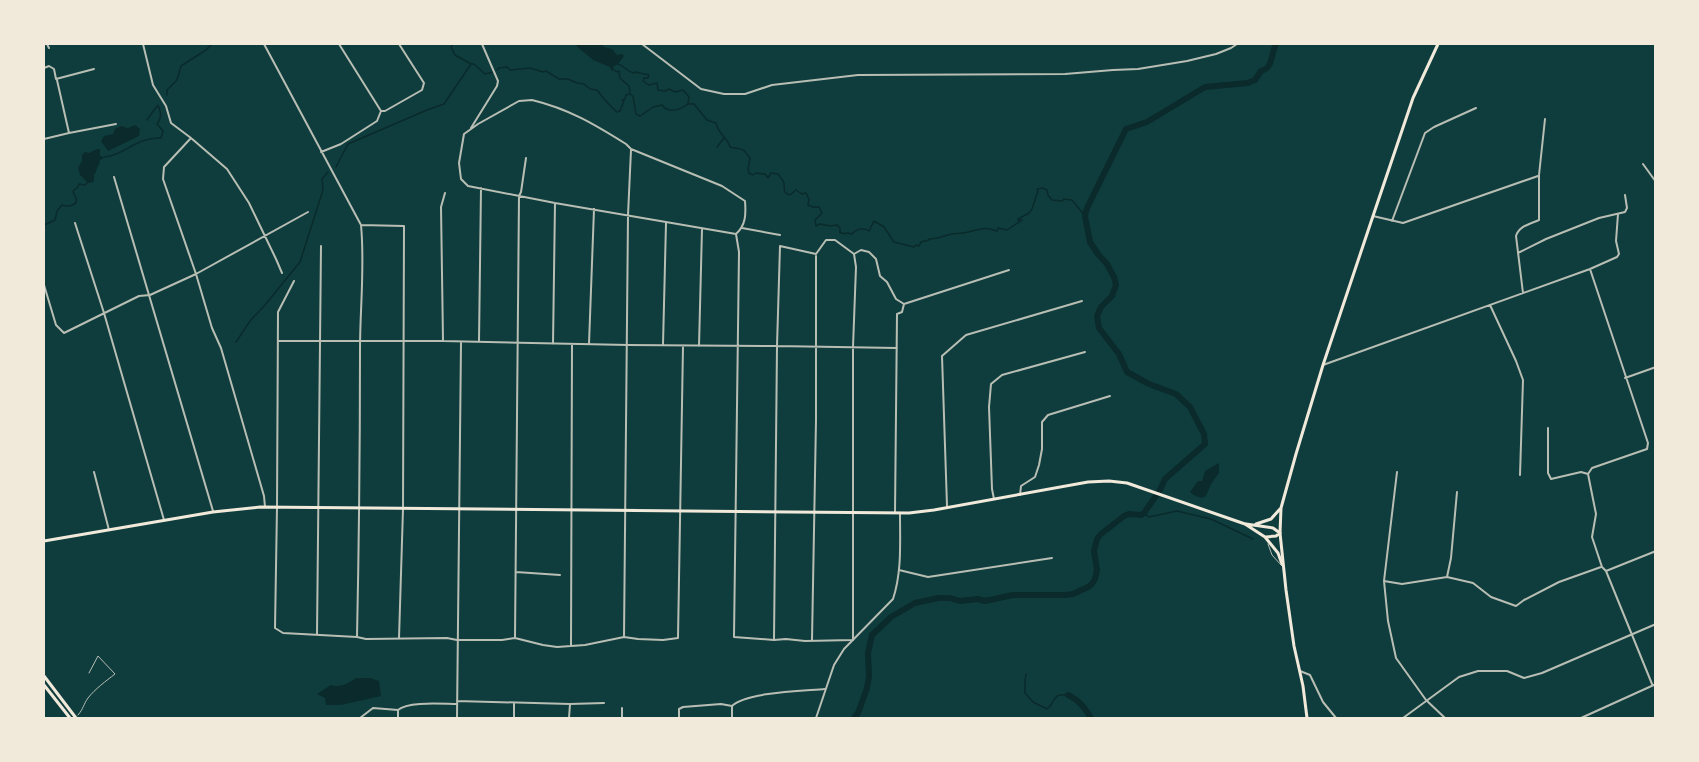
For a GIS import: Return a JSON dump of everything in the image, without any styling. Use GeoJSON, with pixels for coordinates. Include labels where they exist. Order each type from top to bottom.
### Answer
{"type":"FeatureCollection","features":[{"type":"Feature","properties":{"kind":"main road"},"geometry":{"type":"LineString","coordinates":[[1307,718],[1283,568],[1280,533],[1281,508],[1323,365],[1372,216],[1413,98],[1438,44]]}},
{"type":"Feature","properties":{"kind":"main road"},"geometry":{"type":"LineString","coordinates":[[44,541],[213,512],[265,507],[900,514],[1099,481],[1118,482],[1144,489],[1245,524],[1266,538],[1278,553],[1283,568]]}},
{"type":"Feature","properties":{"kind":"main road"},"geometry":{"type":"LineString","coordinates":[[1252,524],[1267,521],[1281,508]]}},
{"type":"Feature","properties":{"kind":"main road"},"geometry":{"type":"LineString","coordinates":[[1245,524],[1274,528],[1280,533]]}},
{"type":"Feature","properties":{"kind":"main road"},"geometry":{"type":"LineString","coordinates":[[1266,538],[1280,533]]}},
{"type":"Feature","properties":{"kind":"main road"},"geometry":{"type":"LineString","coordinates":[[44,676],[76,718]]}},
{"type":"Feature","properties":{"kind":"main road"},"geometry":{"type":"LineString","coordinates":[[44,685],[70,718]]}},
{"type":"Feature","properties":{"kind":"street"},"geometry":{"type":"LineString","coordinates":[[47,44],[49,48]]}},
{"type":"Feature","properties":{"kind":"street"},"geometry":{"type":"LineString","coordinates":[[143,44],[153,85],[166,106],[171,123],[227,169],[249,203],[282,273]]}},
{"type":"Feature","properties":{"kind":"street"},"geometry":{"type":"LineString","coordinates":[[264,44],[361,225],[363,244],[357,636]]}},
{"type":"Feature","properties":{"kind":"street"},"geometry":{"type":"LineString","coordinates":[[339,44],[381,111]]}},
{"type":"Feature","properties":{"kind":"street"},"geometry":{"type":"LineString","coordinates":[[381,111],[385,111],[422,90],[424,83],[399,44]]}},
{"type":"Feature","properties":{"kind":"street"},"geometry":{"type":"LineString","coordinates":[[470,130],[498,81],[482,44]]}},
{"type":"Feature","properties":{"kind":"street"},"geometry":{"type":"LineString","coordinates":[[642,44],[701,88],[724,94],[745,94],[772,85],[858,75],[1065,74],[1138,69],[1216,54],[1237,44]]}},
{"type":"Feature","properties":{"kind":"street"},"geometry":{"type":"LineString","coordinates":[[44,68],[50,66],[54,69],[69,133]]}},
{"type":"Feature","properties":{"kind":"street"},"geometry":{"type":"LineString","coordinates":[[56,79],[94,69]]}},
{"type":"Feature","properties":{"kind":"street"},"geometry":{"type":"LineString","coordinates":[[532,100],[554,105],[586,119],[631,149],[722,186],[745,201],[746,216],[742,228],[736,234],[468,186],[461,179],[459,163],[464,134],[519,101],[532,100]]}},
{"type":"Feature","properties":{"kind":"street"},"geometry":{"type":"LineString","coordinates":[[1392,220],[1425,132],[1476,108]]}},
{"type":"Feature","properties":{"kind":"street"},"geometry":{"type":"LineString","coordinates":[[321,152],[341,144],[377,121],[381,111]]}},
{"type":"Feature","properties":{"kind":"street"},"geometry":{"type":"LineString","coordinates":[[1523,293],[1516,236],[1517,231],[1521,228],[1539,220],[1539,175],[1545,119]]}},
{"type":"Feature","properties":{"kind":"street"},"geometry":{"type":"LineString","coordinates":[[44,139],[116,124]]}},
{"type":"Feature","properties":{"kind":"street"},"geometry":{"type":"LineString","coordinates":[[191,138],[164,167],[163,178],[212,328],[221,348],[264,496],[265,507]]}},
{"type":"Feature","properties":{"kind":"street"},"geometry":{"type":"LineString","coordinates":[[624,636],[628,215],[631,149]]}},
{"type":"Feature","properties":{"kind":"street"},"geometry":{"type":"LineString","coordinates":[[515,638],[519,196],[526,158]]}},
{"type":"Feature","properties":{"kind":"street"},"geometry":{"type":"LineString","coordinates":[[1643,164],[1656,182]]}},
{"type":"Feature","properties":{"kind":"street"},"geometry":{"type":"LineString","coordinates":[[1372,216],[1403,223],[1539,175]]}},
{"type":"Feature","properties":{"kind":"street"},"geometry":{"type":"LineString","coordinates":[[114,177],[213,512]]}},
{"type":"Feature","properties":{"kind":"street"},"geometry":{"type":"LineString","coordinates":[[479,343],[480,188]]}},
{"type":"Feature","properties":{"kind":"street"},"geometry":{"type":"LineString","coordinates":[[443,341],[441,207],[445,193]]}},
{"type":"Feature","properties":{"kind":"street"},"geometry":{"type":"LineString","coordinates":[[1518,254],[1546,239],[1588,222],[1625,212],[1626,195]]}},
{"type":"Feature","properties":{"kind":"street"},"geometry":{"type":"LineString","coordinates":[[553,344],[555,203]]}},
{"type":"Feature","properties":{"kind":"street"},"geometry":{"type":"LineString","coordinates":[[589,344],[594,209]]}},
{"type":"Feature","properties":{"kind":"street"},"geometry":{"type":"LineString","coordinates":[[44,285],[56,326],[64,333],[139,296],[150,295],[196,274],[308,212]]}},
{"type":"Feature","properties":{"kind":"street"},"geometry":{"type":"LineString","coordinates":[[1323,365],[1590,269],[1617,257],[1619,254],[1616,241],[1618,214]]}},
{"type":"Feature","properties":{"kind":"street"},"geometry":{"type":"LineString","coordinates":[[75,223],[104,313],[164,520]]}},
{"type":"Feature","properties":{"kind":"street"},"geometry":{"type":"LineString","coordinates":[[663,345],[666,223]]}},
{"type":"Feature","properties":{"kind":"street"},"geometry":{"type":"LineString","coordinates":[[361,225],[404,226],[403,508],[399,638]]}},
{"type":"Feature","properties":{"kind":"street"},"geometry":{"type":"LineString","coordinates":[[742,228],[780,235]]}},
{"type":"Feature","properties":{"kind":"street"},"geometry":{"type":"LineString","coordinates":[[699,345],[702,229]]}},
{"type":"Feature","properties":{"kind":"street"},"geometry":{"type":"LineString","coordinates":[[736,234],[739,252],[734,637],[805,641],[853,640]]}},
{"type":"Feature","properties":{"kind":"street"},"geometry":{"type":"LineString","coordinates":[[812,640],[816,254],[826,240],[835,240],[854,254],[856,267],[853,347],[853,640]]}},
{"type":"Feature","properties":{"kind":"street"},"geometry":{"type":"LineString","coordinates":[[317,635],[321,246]]}},
{"type":"Feature","properties":{"kind":"street"},"geometry":{"type":"LineString","coordinates":[[774,640],[780,246],[816,254]]}},
{"type":"Feature","properties":{"kind":"street"},"geometry":{"type":"LineString","coordinates":[[854,254],[861,250],[869,252],[876,259],[880,276],[887,282],[896,299],[904,304],[1009,270]]}},
{"type":"Feature","properties":{"kind":"street"},"geometry":{"type":"LineString","coordinates":[[1581,718],[1654,684],[1606,571],[1602,567],[1592,537],[1596,514],[1588,474],[1592,468],[1647,449],[1648,443],[1590,269]]}},
{"type":"Feature","properties":{"kind":"street"},"geometry":{"type":"LineString","coordinates":[[294,281],[278,312],[275,628],[283,633],[357,636],[375,639],[502,640],[515,638],[556,647],[585,645],[624,636],[663,640],[678,638],[683,345]]}},
{"type":"Feature","properties":{"kind":"street"},"geometry":{"type":"LineString","coordinates":[[947,508],[942,356],[966,335],[1082,301]]}},
{"type":"Feature","properties":{"kind":"street"},"geometry":{"type":"LineString","coordinates":[[895,514],[897,314],[902,312],[904,304]]}},
{"type":"Feature","properties":{"kind":"street"},"geometry":{"type":"LineString","coordinates":[[1490,305],[1516,361],[1522,380],[1520,475]]}},
{"type":"Feature","properties":{"kind":"street"},"geometry":{"type":"LineString","coordinates":[[278,341],[443,341],[897,348]]}},
{"type":"Feature","properties":{"kind":"street"},"geometry":{"type":"LineString","coordinates":[[457,718],[460,342]]}},
{"type":"Feature","properties":{"kind":"street"},"geometry":{"type":"LineString","coordinates":[[571,645],[572,344]]}},
{"type":"Feature","properties":{"kind":"street"},"geometry":{"type":"LineString","coordinates":[[994,499],[989,407],[991,384],[1002,375],[1085,352]]}},
{"type":"Feature","properties":{"kind":"street"},"geometry":{"type":"LineString","coordinates":[[1625,378],[1656,367]]}},
{"type":"Feature","properties":{"kind":"street"},"geometry":{"type":"LineString","coordinates":[[1020,495],[1021,486],[1035,477],[1042,449],[1042,422],[1048,414],[1110,396]]}},
{"type":"Feature","properties":{"kind":"street"},"geometry":{"type":"LineString","coordinates":[[1548,428],[1548,473],[1551,479],[1581,472],[1588,474]]}},
{"type":"Feature","properties":{"kind":"street"},"geometry":{"type":"LineString","coordinates":[[94,472],[109,530]]}},
{"type":"Feature","properties":{"kind":"street"},"geometry":{"type":"LineString","coordinates":[[1396,472],[1384,581],[1388,621],[1396,658],[1426,700],[1445,718]]}},
{"type":"Feature","properties":{"kind":"street"},"geometry":{"type":"LineString","coordinates":[[1447,577],[1457,492]]}},
{"type":"Feature","properties":{"kind":"street"},"geometry":{"type":"LineString","coordinates":[[816,718],[834,665],[844,649],[893,599],[899,570],[900,514]]}},
{"type":"Feature","properties":{"kind":"street"},"geometry":{"type":"LineString","coordinates":[[1606,571],[1656,551]]}},
{"type":"Feature","properties":{"kind":"street"},"geometry":{"type":"LineString","coordinates":[[899,570],[928,577],[1052,558]]}},
{"type":"Feature","properties":{"kind":"street"},"geometry":{"type":"LineString","coordinates":[[1384,581],[1402,584],[1447,577],[1473,583],[1491,597],[1516,606],[1559,582],[1602,567]]}},
{"type":"Feature","properties":{"kind":"street"},"geometry":{"type":"LineString","coordinates":[[516,572],[560,575]]}},
{"type":"Feature","properties":{"kind":"street"},"geometry":{"type":"LineString","coordinates":[[1402,718],[1459,677],[1478,670],[1507,670],[1524,678],[1542,673],[1656,624]]}},
{"type":"Feature","properties":{"kind":"street"},"geometry":{"type":"LineString","coordinates":[[1300,672],[1310,675],[1323,702],[1336,718]]}},
{"type":"Feature","properties":{"kind":"street"},"geometry":{"type":"LineString","coordinates":[[732,718],[732,706],[737,701],[754,696],[826,689]]}},
{"type":"Feature","properties":{"kind":"street"},"geometry":{"type":"LineString","coordinates":[[514,703],[514,718]]}},
{"type":"Feature","properties":{"kind":"street"},"geometry":{"type":"LineString","coordinates":[[360,718],[373,708],[398,710],[402,707],[424,704],[603,703]]}},
{"type":"Feature","properties":{"kind":"street"},"geometry":{"type":"LineString","coordinates":[[569,718],[570,704]]}},
{"type":"Feature","properties":{"kind":"street"},"geometry":{"type":"LineString","coordinates":[[679,718],[679,709],[683,707],[721,704],[732,706]]}},
{"type":"Feature","properties":{"kind":"street"},"geometry":{"type":"LineString","coordinates":[[622,708],[622,718]]}},
{"type":"Feature","properties":{"kind":"street"},"geometry":{"type":"LineString","coordinates":[[398,710],[398,718]]}},
{"type":"Feature","properties":{"kind":"lane"},"geometry":{"type":"LineString","coordinates":[[76,718],[90,696],[115,674],[98,656],[89,673]]}},
{"type":"Feature","properties":{"kind":"water"},"geometry":{"type":"Polygon","coordinates":[[[574,44],[603,44],[617,55],[624,56],[612,71],[610,67],[593,60],[574,44]]]}},
{"type":"Feature","properties":{"kind":"water"},"geometry":{"type":"Polygon","coordinates":[[[135,125],[140,129],[139,136],[108,151],[101,141],[104,136],[113,134],[115,129],[121,126],[128,128],[135,125]]]}},
{"type":"Feature","properties":{"kind":"water"},"geometry":{"type":"Polygon","coordinates":[[[100,149],[100,156],[105,157],[100,160],[94,174],[94,182],[88,183],[80,175],[78,168],[85,152],[89,153],[100,149]]]}},
{"type":"Feature","properties":{"kind":"water"},"geometry":{"type":"Polygon","coordinates":[[[1219,463],[1219,473],[1206,496],[1202,498],[1190,492],[1198,481],[1202,481],[1205,471],[1219,463]]]}},
{"type":"Feature","properties":{"kind":"water"},"geometry":{"type":"Polygon","coordinates":[[[356,678],[370,678],[379,681],[381,696],[341,705],[326,705],[325,698],[317,694],[331,685],[341,685],[356,678]]]}},
{"type":"Feature","properties":{"kind":"waterway"},"geometry":{"type":"LineString","coordinates":[[167,95],[167,90],[177,80],[181,66],[212,44]]}},
{"type":"Feature","properties":{"kind":"waterway"},"geometry":{"type":"LineString","coordinates":[[453,44],[451,47],[455,55],[474,64],[485,74],[493,72]]}},
{"type":"Feature","properties":{"kind":"waterway"},"geometry":{"type":"LineString","coordinates":[[854,718],[867,688],[868,653],[872,635],[891,617],[915,603],[938,598],[985,601],[1013,595],[1073,594],[1088,587],[1095,579],[1097,570],[1094,551],[1101,534],[1124,516],[1144,513],[1165,479],[1205,444],[1204,434],[1190,407],[1176,394],[1149,384],[1127,372],[1119,354],[1099,328],[1097,316],[1101,307],[1112,296],[1116,285],[1107,264],[1090,242],[1085,216],[1126,129],[1147,122],[1205,87],[1248,83],[1255,80],[1270,64],[1276,44]]}},
{"type":"Feature","properties":{"kind":"waterway"},"geometry":{"type":"LineString","coordinates":[[336,167],[348,144],[444,104],[471,64]]}},
{"type":"Feature","properties":{"kind":"waterway"},"geometry":{"type":"LineString","coordinates":[[618,64],[633,73],[649,75],[643,81],[649,85],[657,83],[658,90],[669,89],[675,92],[683,90],[689,97],[688,103]]}},
{"type":"Feature","properties":{"kind":"waterway"},"geometry":{"type":"LineString","coordinates":[[497,70],[507,67],[510,70],[530,68],[546,71],[559,79],[584,84],[590,89],[597,90],[617,112],[620,111],[624,101],[622,100],[630,94],[633,96],[636,114],[640,116],[653,107],[662,105],[675,110],[688,104],[694,104],[707,120],[716,123],[730,147],[747,154],[750,158],[749,173],[765,174],[768,178],[771,173],[778,174],[784,182],[786,193],[790,195],[796,190],[802,194],[806,193],[809,199],[808,205],[819,207],[822,213],[815,220],[816,226],[820,224],[837,225],[840,233],[844,234],[852,234],[860,229],[869,231],[874,221],[884,227],[894,242],[914,247],[929,239],[984,228],[997,231],[998,228],[1007,230],[1022,220],[1018,219],[1029,213],[1037,189],[1043,188],[1047,190],[1052,200],[1072,200],[1085,216]]}},
{"type":"Feature","properties":{"kind":"waterway"},"geometry":{"type":"LineString","coordinates":[[614,70],[619,71],[620,78],[629,86],[630,93]]}},
{"type":"Feature","properties":{"kind":"waterway"},"geometry":{"type":"LineString","coordinates":[[105,157],[120,153],[145,140],[161,138],[163,131],[157,124],[161,115],[158,105]]}},
{"type":"Feature","properties":{"kind":"waterway"},"geometry":{"type":"LineString","coordinates":[[147,120],[157,106]]}},
{"type":"Feature","properties":{"kind":"waterway"},"geometry":{"type":"LineString","coordinates":[[717,147],[724,138]]}},
{"type":"Feature","properties":{"kind":"waterway"},"geometry":{"type":"LineString","coordinates":[[236,342],[250,321],[300,262],[323,190],[322,179],[328,172]]}},
{"type":"Feature","properties":{"kind":"waterway"},"geometry":{"type":"LineString","coordinates":[[44,225],[55,220],[57,211],[62,205],[69,206],[76,203],[73,191],[79,184],[85,185],[89,181]]}},
{"type":"Feature","properties":{"kind":"waterway"},"geometry":{"type":"LineString","coordinates":[[1144,513],[1149,517],[1177,511],[1211,519],[1253,539]]}},
{"type":"Feature","properties":{"kind":"waterway"},"geometry":{"type":"LineString","coordinates":[[1026,674],[1025,693],[1033,702],[1047,709],[1057,696],[1068,695]]}},
{"type":"Feature","properties":{"kind":"waterway"},"geometry":{"type":"LineString","coordinates":[[1068,695],[1075,699],[1091,718]]}}]}
